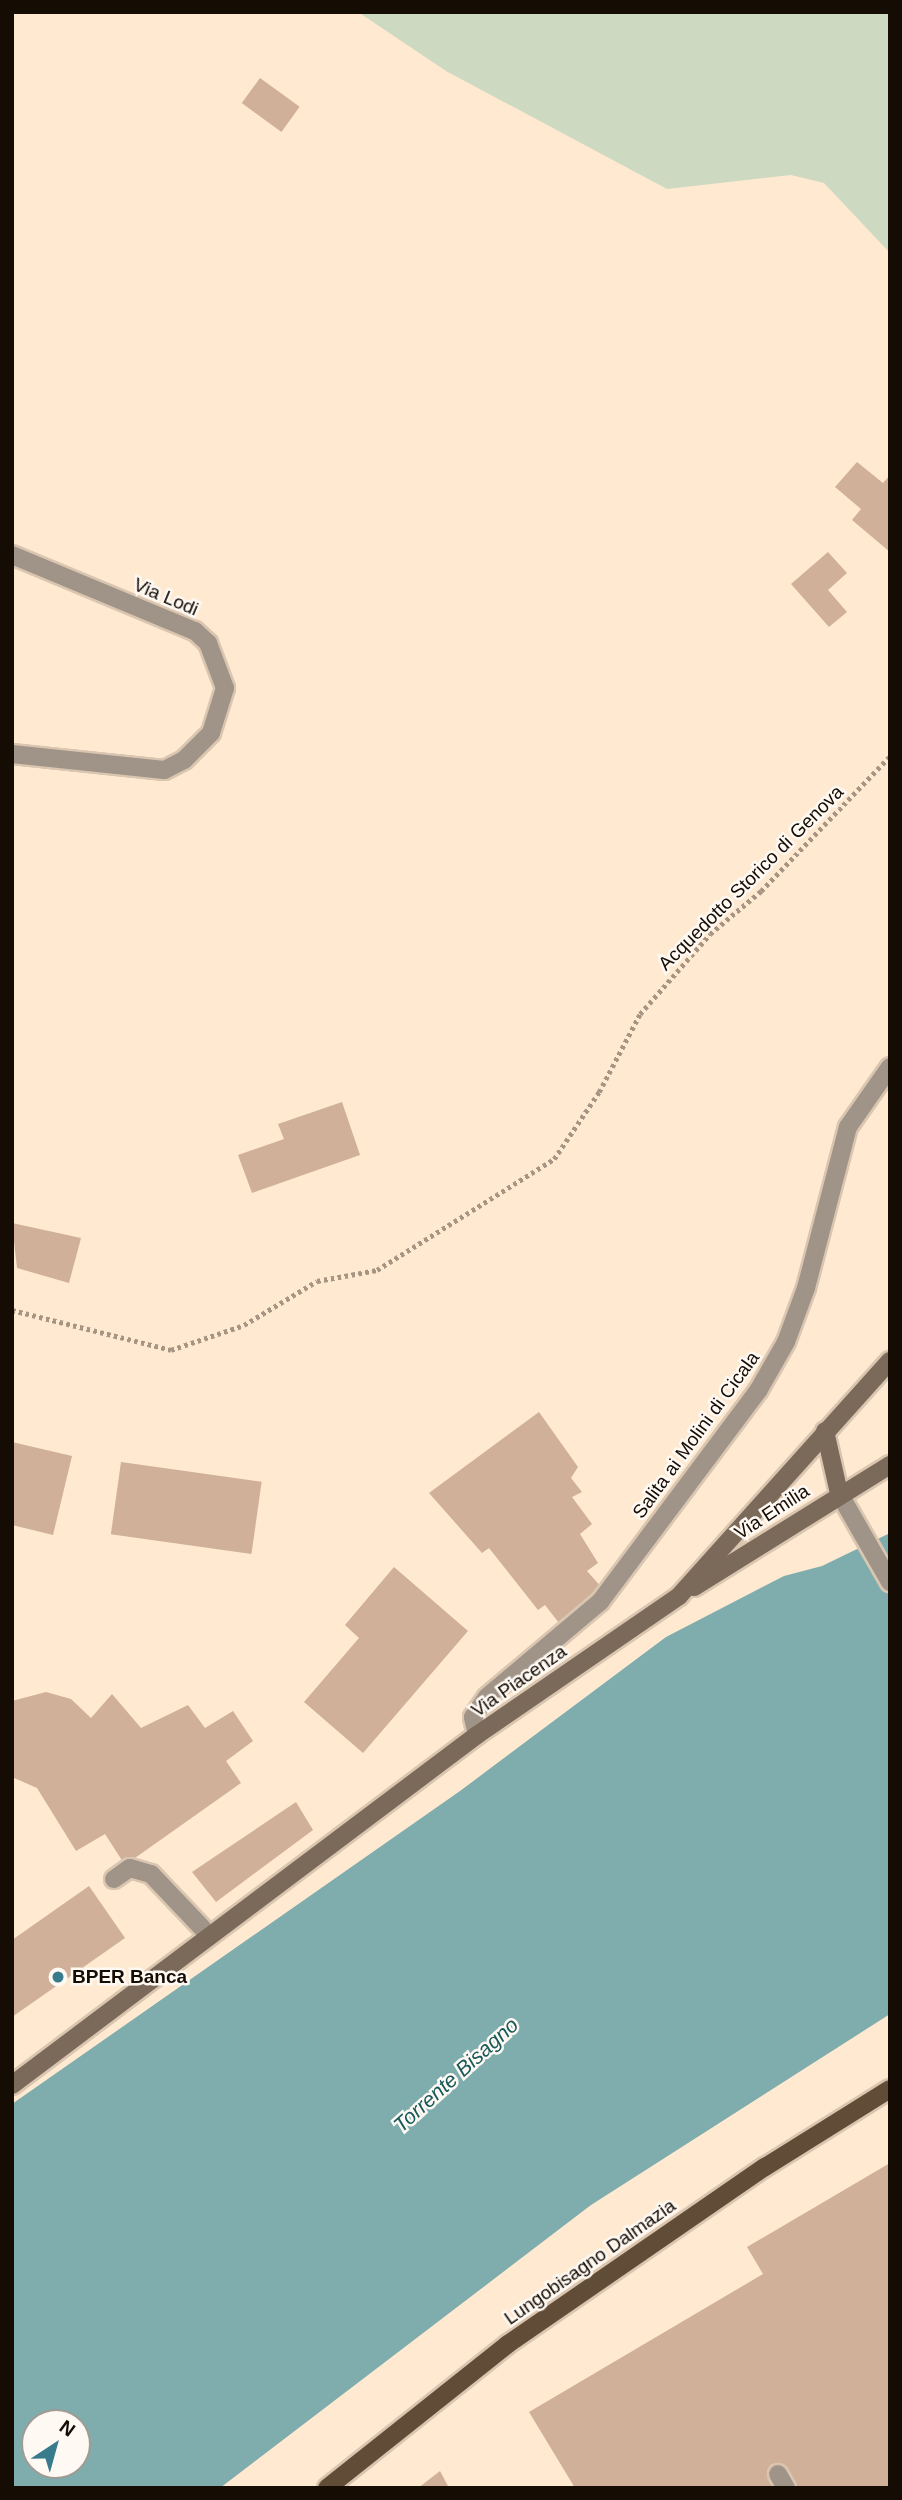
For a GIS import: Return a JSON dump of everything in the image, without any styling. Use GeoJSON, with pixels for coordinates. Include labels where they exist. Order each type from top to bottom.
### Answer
{"type":"FeatureCollection","features":[{"type":"Feature","properties":{"kind":"main road","name":"Via Piacenza"},"geometry":{"type":"LineString","coordinates":[[12,2085],[208,1934],[477,1735],[679,1596],[890,1361]]}},
{"type":"Feature","properties":{"kind":"main road"},"geometry":{"type":"LineString","coordinates":[[825,1432],[838,1493]]}},
{"type":"Feature","properties":{"kind":"main road","name":"Via Emilia"},"geometry":{"type":"LineString","coordinates":[[679,1596],[838,1493],[890,1465]]}},
{"type":"Feature","properties":{"kind":"main road","name":"Lungobisagno Dalmazia"},"geometry":{"type":"LineString","coordinates":[[327,2488],[508,2344],[765,2167],[890,2089]]}},
{"type":"Feature","properties":{"kind":"street","name":"Via Lodi"},"geometry":{"type":"LineString","coordinates":[[12,555],[195,631],[218,661],[225,688],[211,733],[184,760],[164,770],[12,754]]}},
{"type":"Feature","properties":{"kind":"street","name":"Salita ai Molini di Cicala"},"geometry":{"type":"LineString","coordinates":[[477,1735],[473,1717],[487,1697],[600,1602],[758,1391],[786,1342],[806,1289],[848,1127],[890,1067]]}},
{"type":"Feature","properties":{"kind":"street"},"geometry":{"type":"LineString","coordinates":[[838,1493],[890,1582]]}},
{"type":"Feature","properties":{"kind":"street"},"geometry":{"type":"LineString","coordinates":[[114,1879],[130,1868],[151,1874],[208,1934]]}},
{"type":"Feature","properties":{"kind":"path","name":"Acquedotto Storico di Genova"},"geometry":{"type":"LineString","coordinates":[[12,1310],[171,1350],[244,1325],[317,1281],[377,1270],[554,1159],[599,1092],[639,1014],[710,934],[761,891],[890,756]]}},
{"type":"Feature","properties":{"kind":"green space"},"geometry":{"type":"Polygon","coordinates":[[[358,12],[890,12],[890,253],[824,183],[791,175],[667,189],[446,71],[358,12]]]}},
{"type":"Feature","properties":{"kind":"water","name":"Torrente Bisagno"},"geometry":{"type":"Polygon","coordinates":[[[890,1533],[890,2014],[591,2205],[220,2488],[12,2488],[12,2104],[460,1791],[666,1637],[784,1576],[822,1566],[890,1533]]]}},
{"type":"Feature","properties":{"kind":"building"},"geometry":{"type":"Polygon","coordinates":[[[260,78],[300,107],[281,132],[242,103],[260,78]]]}},
{"type":"Feature","properties":{"kind":"building"},"geometry":{"type":"Polygon","coordinates":[[[857,462],[883,483],[890,475],[890,552],[852,520],[861,509],[835,487],[857,462]]]}},
{"type":"Feature","properties":{"kind":"building"},"geometry":{"type":"Polygon","coordinates":[[[828,552],[847,573],[828,590],[847,612],[829,627],[791,584],[828,552]]]}},
{"type":"Feature","properties":{"kind":"building"},"geometry":{"type":"Polygon","coordinates":[[[342,1102],[360,1155],[252,1193],[238,1155],[284,1139],[278,1124],[342,1102]]]}},
{"type":"Feature","properties":{"kind":"building"},"geometry":{"type":"Polygon","coordinates":[[[12,1223],[81,1238],[69,1283],[17,1268],[12,1223]]]}},
{"type":"Feature","properties":{"kind":"building"},"geometry":{"type":"Polygon","coordinates":[[[539,1412],[578,1467],[571,1478],[582,1492],[572,1497],[592,1524],[580,1534],[598,1563],[587,1571],[604,1590],[559,1623],[545,1605],[538,1610],[489,1548],[482,1553],[429,1493],[539,1412]]]}},
{"type":"Feature","properties":{"kind":"building"},"geometry":{"type":"Polygon","coordinates":[[[12,1442],[72,1456],[53,1535],[12,1525],[12,1442]]]}},
{"type":"Feature","properties":{"kind":"building"},"geometry":{"type":"Polygon","coordinates":[[[121,1462],[262,1482],[251,1554],[111,1534],[121,1462]]]}},
{"type":"Feature","properties":{"kind":"building"},"geometry":{"type":"Polygon","coordinates":[[[394,1567],[468,1631],[363,1753],[304,1702],[359,1638],[345,1625],[394,1567]]]}},
{"type":"Feature","properties":{"kind":"building"},"geometry":{"type":"Polygon","coordinates":[[[46,1692],[71,1699],[91,1718],[112,1694],[141,1728],[188,1705],[205,1728],[233,1711],[253,1741],[226,1761],[241,1783],[125,1865],[105,1834],[76,1851],[37,1788],[12,1777],[12,1701],[46,1692]]]}},
{"type":"Feature","properties":{"kind":"building"},"geometry":{"type":"Polygon","coordinates":[[[296,1802],[313,1830],[216,1902],[192,1872],[296,1802]]]}},
{"type":"Feature","properties":{"kind":"building"},"geometry":{"type":"Polygon","coordinates":[[[89,1886],[125,1938],[12,2017],[12,1940],[89,1886]]]}},
{"type":"Feature","properties":{"kind":"building"},"geometry":{"type":"Polygon","coordinates":[[[890,2163],[890,2488],[575,2488],[529,2412],[763,2274],[747,2247],[890,2163]]]}},
{"type":"Feature","properties":{"kind":"building"},"geometry":{"type":"Polygon","coordinates":[[[440,2471],[449,2488],[418,2488],[440,2471]]]}},
{"type":"Feature","properties":{"kind":"place","name":"BPER Banca"},"geometry":{"type":"Point","coordinates":[58,1977]}}]}
